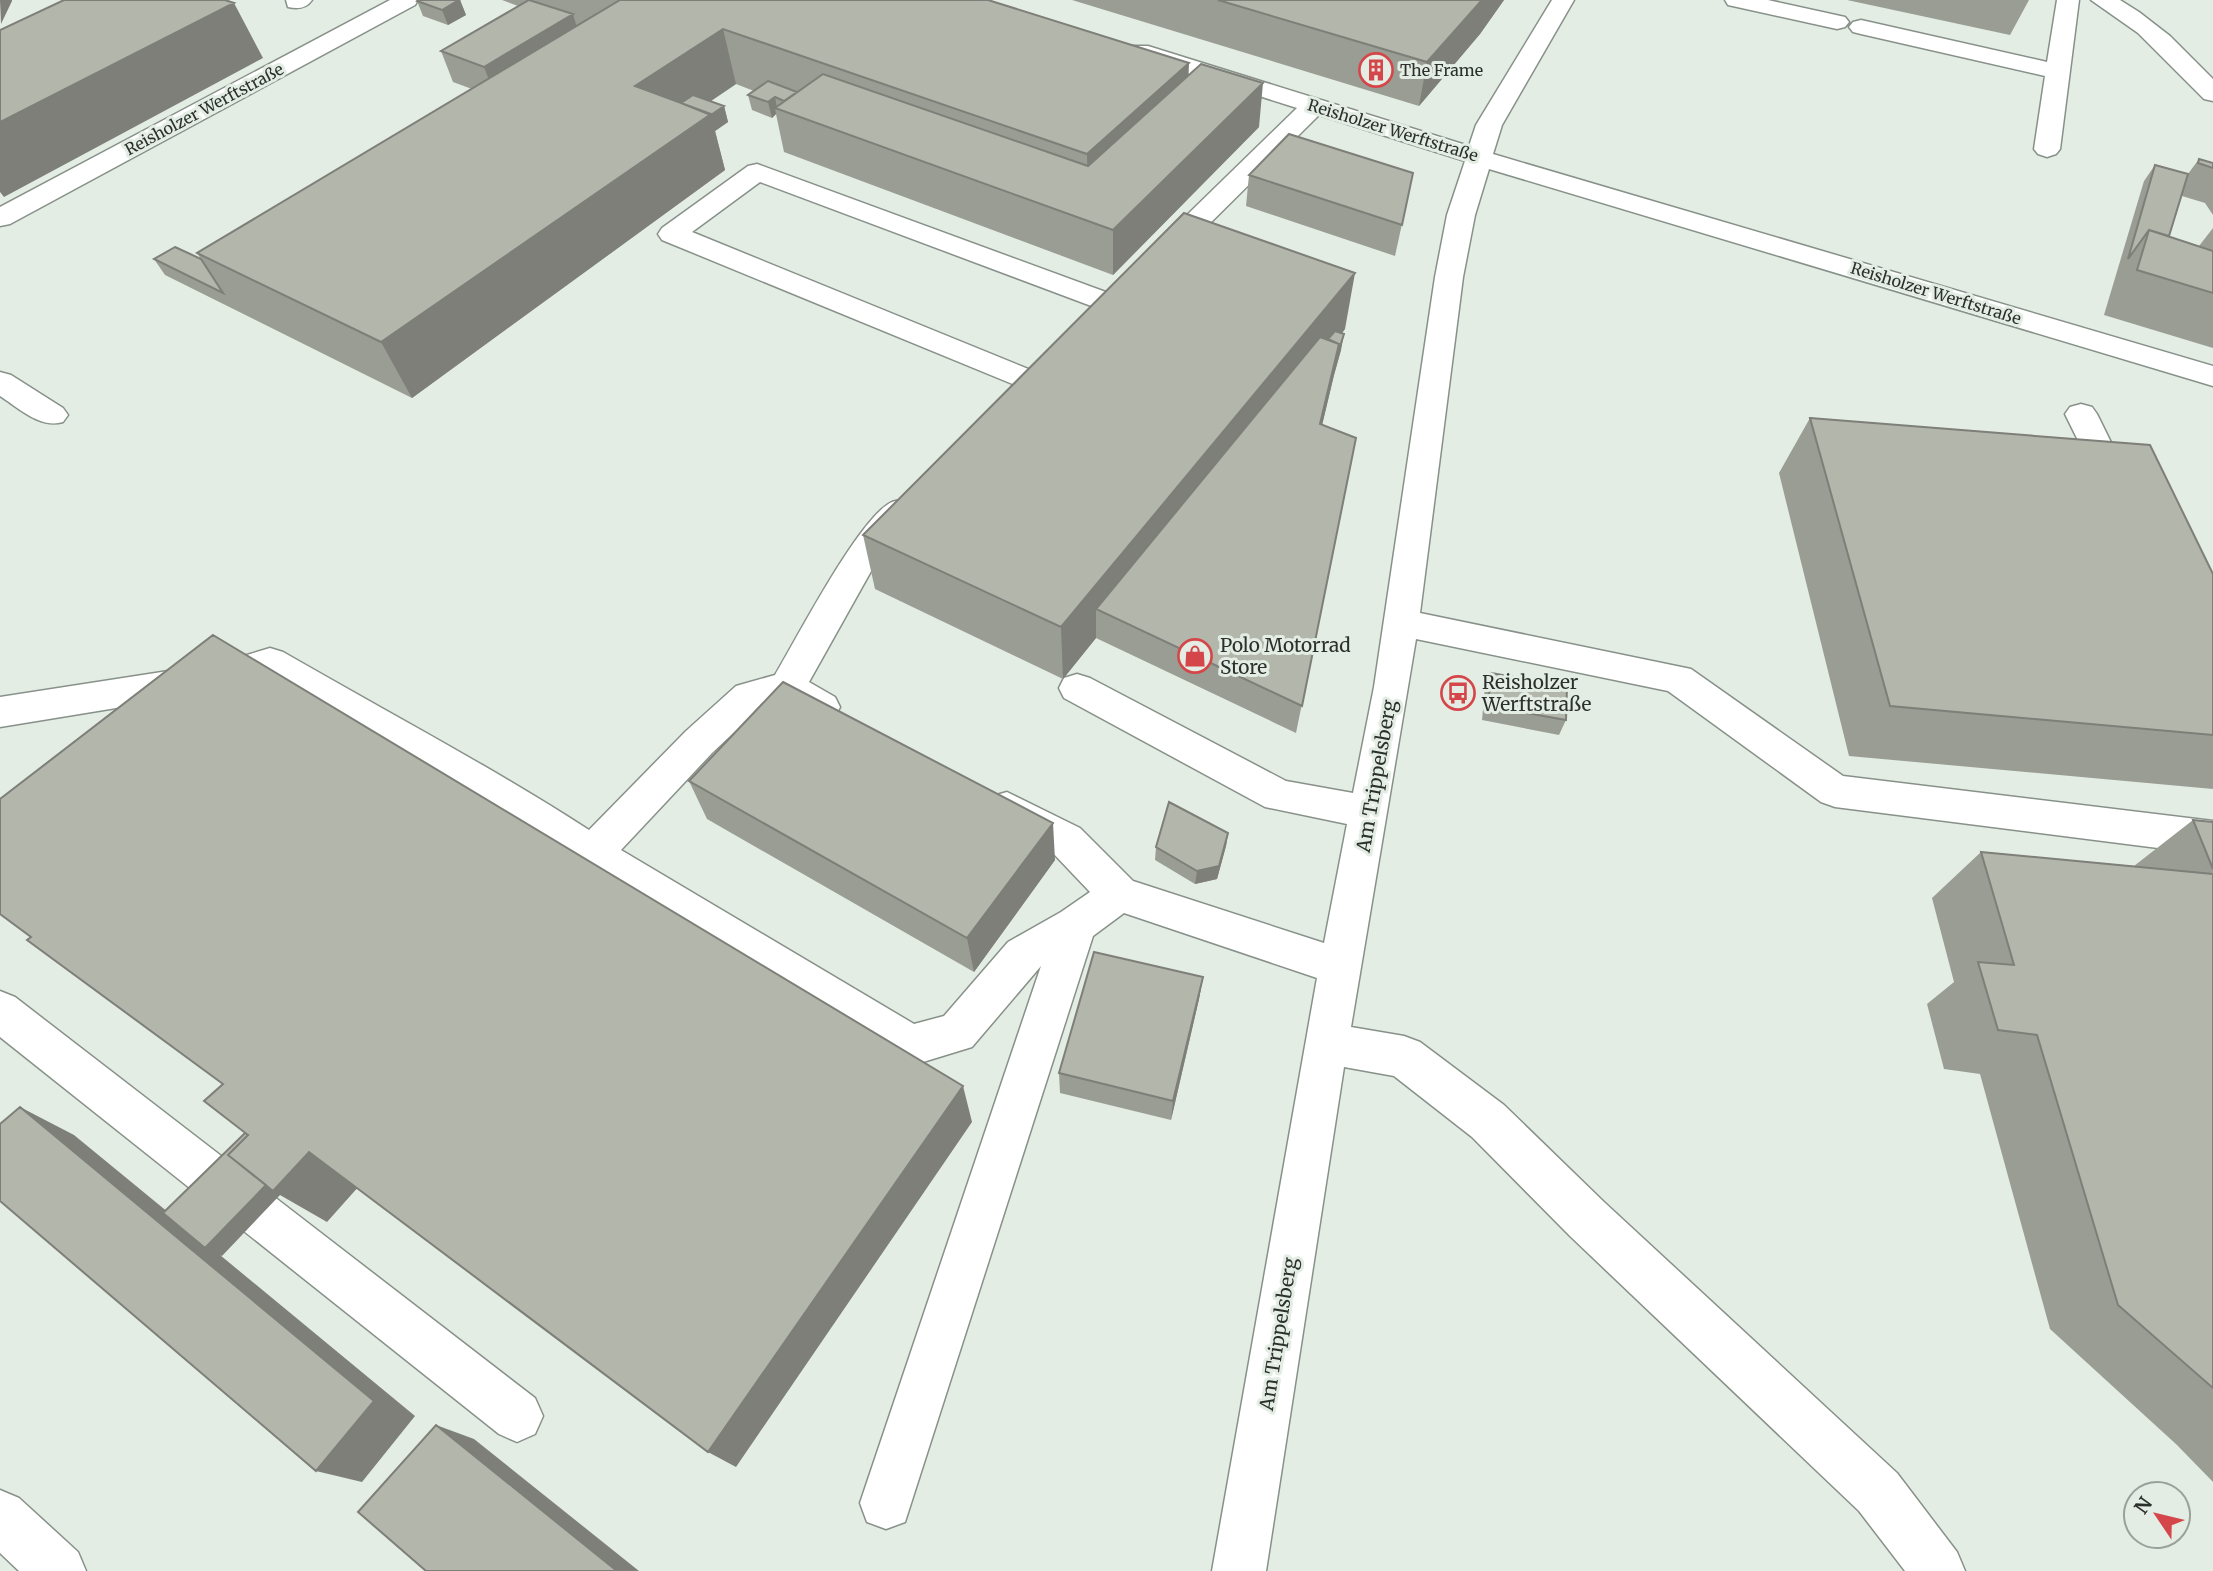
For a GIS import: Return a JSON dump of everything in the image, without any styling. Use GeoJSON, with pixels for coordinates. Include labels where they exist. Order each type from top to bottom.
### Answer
{"type":"FeatureCollection","features":[{"type":"Feature","properties":{"kind":"street","name":"Reisholzer Werftstraße"},"geometry":{"type":"LineString","coordinates":[[0,218],[407,0]]}},
{"type":"Feature","properties":{"kind":"street","name":"Am Trippelsberg"},"geometry":{"type":"LineString","coordinates":[[1238,1571],[1326,1043],[1401,622],[1449,278],[1461,215],[1489,125],[1563,0]]}},
{"type":"Feature","properties":{"kind":"street"},"geometry":{"type":"LineString","coordinates":[[1736,0],[1837,22]]}},
{"type":"Feature","properties":{"kind":"street"},"geometry":{"type":"LineString","coordinates":[[2047,149],[2068,0]]}},
{"type":"Feature","properties":{"kind":"street"},"geometry":{"type":"LineString","coordinates":[[2102,0],[2120,7],[2193,72],[2213,94]]}},
{"type":"Feature","properties":{"kind":"street"},"geometry":{"type":"LineString","coordinates":[[1861,27],[2057,71]]}},
{"type":"Feature","properties":{"kind":"street","name":"Reisholzer Werftstraße"},"geometry":{"type":"LineString","coordinates":[[1122,46],[1477,157],[2213,376]]}},
{"type":"Feature","properties":{"kind":"street"},"geometry":{"type":"LineString","coordinates":[[1086,330],[1314,106]]}},
{"type":"Feature","properties":{"kind":"street"},"geometry":{"type":"LineString","coordinates":[[1032,383],[672,234],[758,172],[1128,288]]}},
{"type":"Feature","properties":{"kind":"street"},"geometry":{"type":"LineString","coordinates":[[0,382],[52,415]]}},
{"type":"Feature","properties":{"kind":"street"},"geometry":{"type":"LineString","coordinates":[[2081,414],[2129,511]]}},
{"type":"Feature","properties":{"kind":"street"},"geometry":{"type":"LineString","coordinates":[[787,687],[872,540],[919,494]]}},
{"type":"Feature","properties":{"kind":"street"},"geometry":{"type":"LineString","coordinates":[[1401,622],[1678,679],[1835,791],[2213,838]]}},
{"type":"Feature","properties":{"kind":"street"},"geometry":{"type":"LineString","coordinates":[[0,712],[220,677],[270,662],[449,768],[502,794],[592,853],[910,1045],[957,1033],[1023,955],[1076,925],[1119,894]]}},
{"type":"Feature","properties":{"kind":"street"},"geometry":{"type":"LineString","coordinates":[[592,853],[699,742],[749,696],[787,687],[859,727]]}},
{"type":"Feature","properties":{"kind":"street"},"geometry":{"type":"LineString","coordinates":[[1077,688],[1279,796],[1369,812]]}},
{"type":"Feature","properties":{"kind":"street"},"geometry":{"type":"LineString","coordinates":[[981,794],[1066,840],[1119,894],[1340,967]]}},
{"type":"Feature","properties":{"kind":"street"},"geometry":{"type":"LineString","coordinates":[[886,1503],[1076,925]]}},
{"type":"Feature","properties":{"kind":"street"},"geometry":{"type":"LineString","coordinates":[[0,1011],[517,1416]]}},
{"type":"Feature","properties":{"kind":"street"},"geometry":{"type":"LineString","coordinates":[[1326,1043],[1404,1057],[1488,1121],[1587,1219],[1878,1492],[1938,1571]]}},
{"type":"Feature","properties":{"kind":"street"},"geometry":{"type":"LineString","coordinates":[[0,1517],[59,1571]]}},
{"type":"Feature","properties":{"kind":"building"},"geometry":{"type":"Polygon","coordinates":[[[64,0],[225,0],[234,3],[0,122],[0,30],[64,0]]]}},
{"type":"Feature","properties":{"kind":"building"},"geometry":{"type":"Polygon","coordinates":[[[418,0],[459,0],[442,10],[418,0]]]}},
{"type":"Feature","properties":{"kind":"building"},"geometry":{"type":"Polygon","coordinates":[[[529,0],[573,14],[484,67],[441,51],[529,0]]]}},
{"type":"Feature","properties":{"kind":"building"},"geometry":{"type":"Polygon","coordinates":[[[620,0],[988,0],[1189,63],[1087,154],[723,29],[635,86],[711,114],[381,342],[197,253],[620,0]]]}},
{"type":"Feature","properties":{"kind":"building"},"geometry":{"type":"Polygon","coordinates":[[[1218,0],[1482,0],[1427,62],[1218,0]]]}},
{"type":"Feature","properties":{"kind":"building"},"geometry":{"type":"Polygon","coordinates":[[[1201,64],[1263,83],[1113,230],[775,108],[823,74],[1088,166],[1201,64]]]}},
{"type":"Feature","properties":{"kind":"building"},"geometry":{"type":"Polygon","coordinates":[[[768,81],[797,92],[784,101],[775,97],[768,102],[748,95],[768,81]]]}},
{"type":"Feature","properties":{"kind":"building"},"geometry":{"type":"Polygon","coordinates":[[[693,95],[724,106],[711,115],[681,103],[693,95]]]}},
{"type":"Feature","properties":{"kind":"building"},"geometry":{"type":"Polygon","coordinates":[[[1289,134],[1413,173],[1402,225],[1249,175],[1289,134]]]}},
{"type":"Feature","properties":{"kind":"building"},"geometry":{"type":"Polygon","coordinates":[[[2199,159],[2213,163],[2213,168],[2198,163],[2199,159]]]}},
{"type":"Feature","properties":{"kind":"building"},"geometry":{"type":"Polygon","coordinates":[[[2155,165],[2188,174],[2169,236],[2149,230],[2128,259],[2155,165]]]}},
{"type":"Feature","properties":{"kind":"building"},"geometry":{"type":"Polygon","coordinates":[[[1184,213],[1355,273],[1061,627],[863,535],[1184,213]]]}},
{"type":"Feature","properties":{"kind":"building"},"geometry":{"type":"Polygon","coordinates":[[[2149,230],[2213,251],[2213,293],[2137,270],[2149,230]]]}},
{"type":"Feature","properties":{"kind":"building"},"geometry":{"type":"Polygon","coordinates":[[[175,247],[201,259],[223,293],[154,259],[175,247]]]}},
{"type":"Feature","properties":{"kind":"building"},"geometry":{"type":"Polygon","coordinates":[[[1335,331],[1344,334],[1336,359],[1339,344],[1328,339],[1335,331]]]}},
{"type":"Feature","properties":{"kind":"building"},"geometry":{"type":"Polygon","coordinates":[[[1320,337],[1339,344],[1320,424],[1356,438],[1302,706],[1096,609],[1320,337]]]}},
{"type":"Feature","properties":{"kind":"building"},"geometry":{"type":"Polygon","coordinates":[[[1810,418],[2150,445],[2213,574],[2213,735],[1890,706],[1810,418]]]}},
{"type":"Feature","properties":{"kind":"building"},"geometry":{"type":"Polygon","coordinates":[[[213,635],[963,1086],[708,1452],[309,1152],[273,1191],[228,1155],[248,1135],[204,1101],[223,1084],[27,940],[31,937],[0,914],[0,799],[213,635]]]}},
{"type":"Feature","properties":{"kind":"building"},"geometry":{"type":"Polygon","coordinates":[[[1491,673],[1567,686],[1566,720],[1488,706],[1491,673]]]}},
{"type":"Feature","properties":{"kind":"building"},"geometry":{"type":"Polygon","coordinates":[[[783,682],[1053,823],[967,938],[689,781],[783,682]]]}},
{"type":"Feature","properties":{"kind":"building"},"geometry":{"type":"Polygon","coordinates":[[[1169,802],[1228,833],[1219,866],[1197,871],[1156,847],[1169,802]]]}},
{"type":"Feature","properties":{"kind":"building"},"geometry":{"type":"Polygon","coordinates":[[[2193,820],[2213,822],[2213,869],[2193,820]]]}},
{"type":"Feature","properties":{"kind":"building"},"geometry":{"type":"Polygon","coordinates":[[[1981,852],[2213,874],[2213,1388],[2118,1305],[2037,1035],[1998,1030],[1978,962],[2014,965],[1981,852]]]}},
{"type":"Feature","properties":{"kind":"building"},"geometry":{"type":"Polygon","coordinates":[[[1094,952],[1203,977],[1173,1101],[1059,1073],[1094,952]]]}},
{"type":"Feature","properties":{"kind":"building"},"geometry":{"type":"Polygon","coordinates":[[[20,1107],[374,1401],[316,1471],[0,1201],[0,1124],[20,1107]]]}},
{"type":"Feature","properties":{"kind":"building"},"geometry":{"type":"Polygon","coordinates":[[[245,1133],[248,1135],[228,1155],[266,1185],[205,1248],[163,1213],[245,1133]]]}},
{"type":"Feature","properties":{"kind":"building"},"geometry":{"type":"Polygon","coordinates":[[[436,1425],[617,1571],[426,1571],[358,1512],[436,1425]]]}},
{"type":"Feature","properties":{"kind":"place","name":"The Frame"},"geometry":{"type":"Point","coordinates":[1376,70]}},
{"type":"Feature","properties":{"kind":"place","name":"Polo Motorrad Store"},"geometry":{"type":"Point","coordinates":[1195,656]}},
{"type":"Feature","properties":{"kind":"place","name":"Reisholzer Werftstraße"},"geometry":{"type":"Point","coordinates":[1458,693]}}]}
